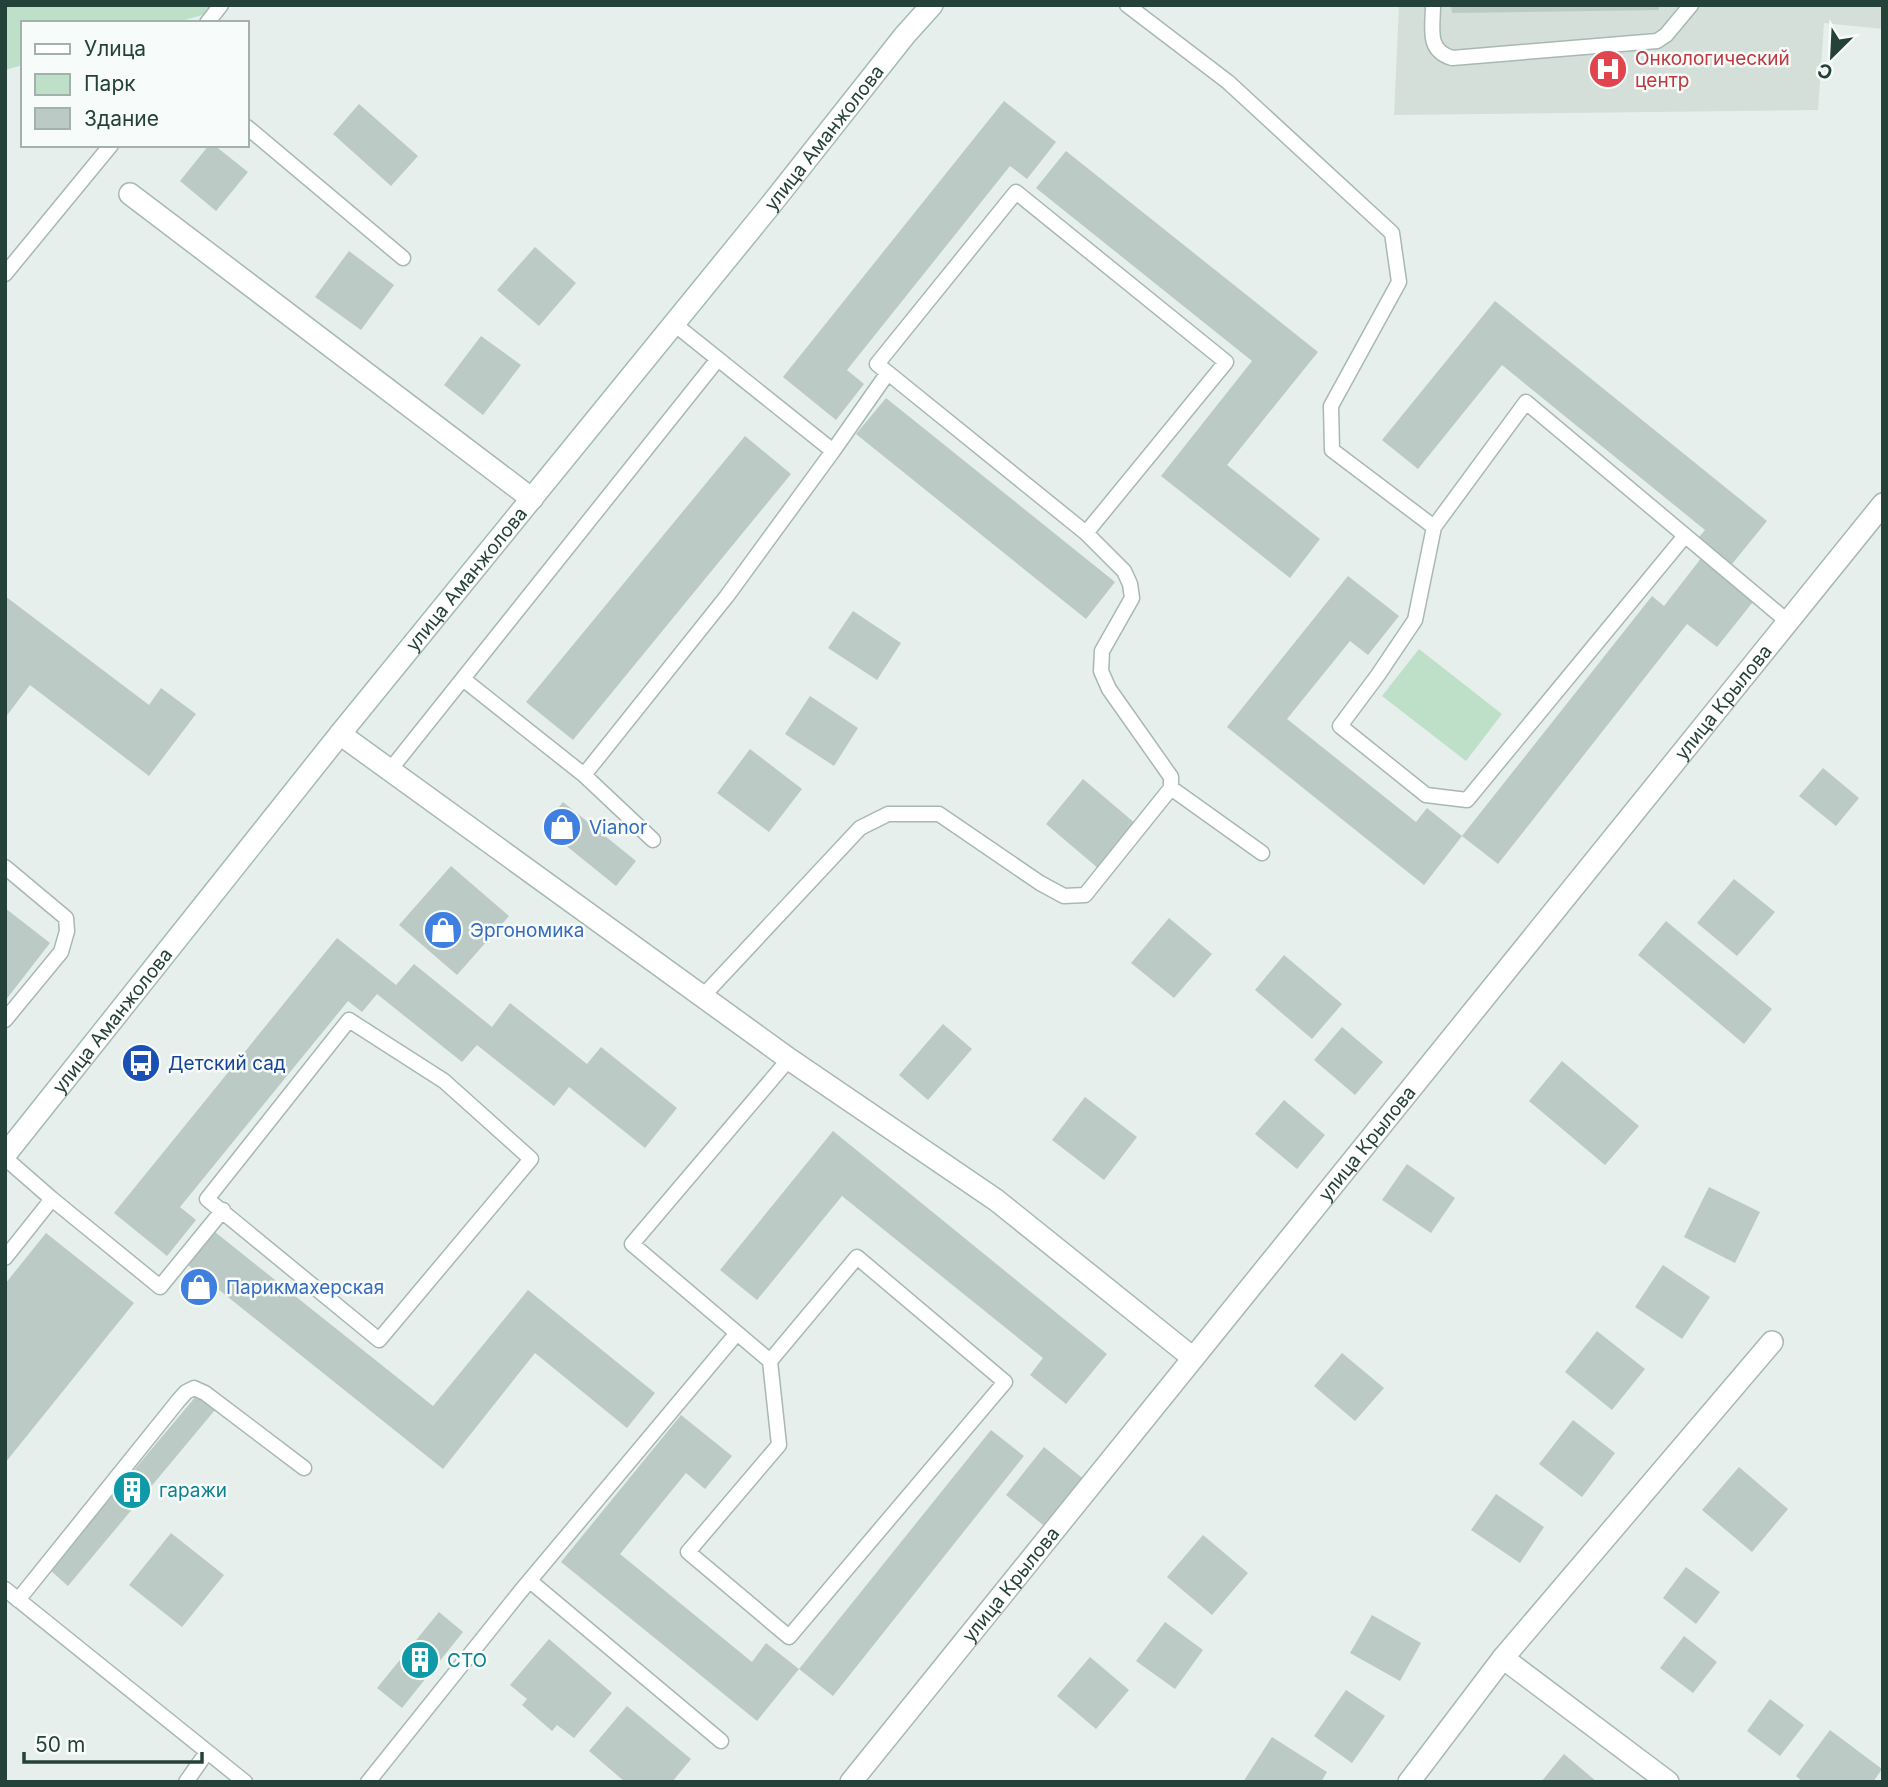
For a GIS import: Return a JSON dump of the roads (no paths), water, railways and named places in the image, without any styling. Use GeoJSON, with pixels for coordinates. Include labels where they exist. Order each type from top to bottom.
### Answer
{"type":"FeatureCollection","features":[{"type":"Feature","properties":{"kind":"street"},"geometry":{"type":"LineString","coordinates":[[905,36],[910,5]]}},
{"type":"Feature","properties":{"kind":"street","name":"улица Аманжолова"},"geometry":{"type":"LineString","coordinates":[[5,1157],[340,734],[932,5]]}},
{"type":"Feature","properties":{"kind":"street"},"geometry":{"type":"LineString","coordinates":[[130,194],[532,499]]}},
{"type":"Feature","properties":{"kind":"street","name":"улица Крылова"},"geometry":{"type":"LineString","coordinates":[[851,1782],[1883,504]]}},
{"type":"Feature","properties":{"kind":"street"},"geometry":{"type":"LineString","coordinates":[[340,734],[789,1059],[996,1200],[1193,1358]]}},
{"type":"Feature","properties":{"kind":"street"},"geometry":{"type":"LineString","coordinates":[[1409,1782],[1503,1658],[1772,1342]]}},
{"type":"Feature","properties":{"kind":"street"},"geometry":{"type":"LineString","coordinates":[[1503,1658],[1668,1782]]}},
{"type":"Feature","properties":{"kind":"lane"},"geometry":{"type":"LineString","coordinates":[[209,21],[221,5]]}},
{"type":"Feature","properties":{"kind":"lane"},"geometry":{"type":"LineString","coordinates":[[1127,5],[1228,82],[1392,233],[1399,282],[1331,406],[1332,450],[1434,527]]}},
{"type":"Feature","properties":{"kind":"lane"},"geometry":{"type":"LineString","coordinates":[[1433,5],[1433,43],[1441,54],[1452,58],[1657,41],[1666,35],[1691,5]]}},
{"type":"Feature","properties":{"kind":"lane"},"geometry":{"type":"LineString","coordinates":[[248,128],[403,258]]}},
{"type":"Feature","properties":{"kind":"lane"},"geometry":{"type":"LineString","coordinates":[[5,274],[109,147]]}},
{"type":"Feature","properties":{"kind":"lane"},"geometry":{"type":"LineString","coordinates":[[703,996],[860,828],[888,814],[939,814],[1040,883],[1064,896],[1085,895],[1171,788],[1171,777],[1109,689],[1101,671],[1102,651],[1132,598],[1124,571],[1086,533],[877,364],[1016,192],[1226,362],[1086,533]]}},
{"type":"Feature","properties":{"kind":"lane"},"geometry":{"type":"LineString","coordinates":[[673,323],[833,450]]}},
{"type":"Feature","properties":{"kind":"lane"},"geometry":{"type":"LineString","coordinates":[[390,770],[718,359]]}},
{"type":"Feature","properties":{"kind":"lane"},"geometry":{"type":"LineString","coordinates":[[584,775],[727,596],[887,374]]}},
{"type":"Feature","properties":{"kind":"lane"},"geometry":{"type":"LineString","coordinates":[[1684,537],[1467,800],[1426,795],[1340,726],[1415,620],[1434,527],[1526,402],[1787,621]]}},
{"type":"Feature","properties":{"kind":"lane"},"geometry":{"type":"LineString","coordinates":[[463,679],[584,775],[653,840]]}},
{"type":"Feature","properties":{"kind":"lane"},"geometry":{"type":"LineString","coordinates":[[1171,788],[1262,853]]}},
{"type":"Feature","properties":{"kind":"lane"},"geometry":{"type":"LineString","coordinates":[[5,867],[66,918],[67,931],[61,952],[5,1020]]}},
{"type":"Feature","properties":{"kind":"lane"},"geometry":{"type":"LineString","coordinates":[[349,1020],[444,1081],[531,1159],[379,1340],[223,1210],[207,1199],[349,1020]]}},
{"type":"Feature","properties":{"kind":"lane"},"geometry":{"type":"LineString","coordinates":[[770,1361],[857,1258],[1004,1382],[789,1637],[688,1552],[779,1445],[770,1361],[632,1244],[789,1059]]}},
{"type":"Feature","properties":{"kind":"lane"},"geometry":{"type":"LineString","coordinates":[[5,1157],[160,1287],[223,1210]]}},
{"type":"Feature","properties":{"kind":"lane"},"geometry":{"type":"LineString","coordinates":[[5,1258],[52,1199]]}},
{"type":"Feature","properties":{"kind":"lane"},"geometry":{"type":"LineString","coordinates":[[368,1782],[530,1581],[737,1333]]}},
{"type":"Feature","properties":{"kind":"lane"},"geometry":{"type":"LineString","coordinates":[[18,1600],[178,1401],[194,1388],[205,1393],[304,1468]]}},
{"type":"Feature","properties":{"kind":"lane"},"geometry":{"type":"LineString","coordinates":[[530,1581],[722,1741]]}},
{"type":"Feature","properties":{"kind":"lane"},"geometry":{"type":"LineString","coordinates":[[5,1589],[246,1782]]}},
{"type":"Feature","properties":{"kind":"lane"},"geometry":{"type":"LineString","coordinates":[[186,1782],[207,1752]]}},
{"type":"Feature","properties":{"kind":"place","name":"Онкологический центр"},"geometry":{"type":"Point","coordinates":[1608,69]}},
{"type":"Feature","properties":{"kind":"place","name":"Vianor"},"geometry":{"type":"Point","coordinates":[562,827]}},
{"type":"Feature","properties":{"kind":"place","name":"Эргономика"},"geometry":{"type":"Point","coordinates":[443,930]}},
{"type":"Feature","properties":{"kind":"place","name":"Детский сад"},"geometry":{"type":"Point","coordinates":[141,1063]}},
{"type":"Feature","properties":{"kind":"place","name":"Парикмахерская"},"geometry":{"type":"Point","coordinates":[199,1287]}},
{"type":"Feature","properties":{"kind":"place","name":"гаражи"},"geometry":{"type":"Point","coordinates":[132,1490]}},
{"type":"Feature","properties":{"kind":"place","name":"СТО"},"geometry":{"type":"Point","coordinates":[420,1660]}}]}
